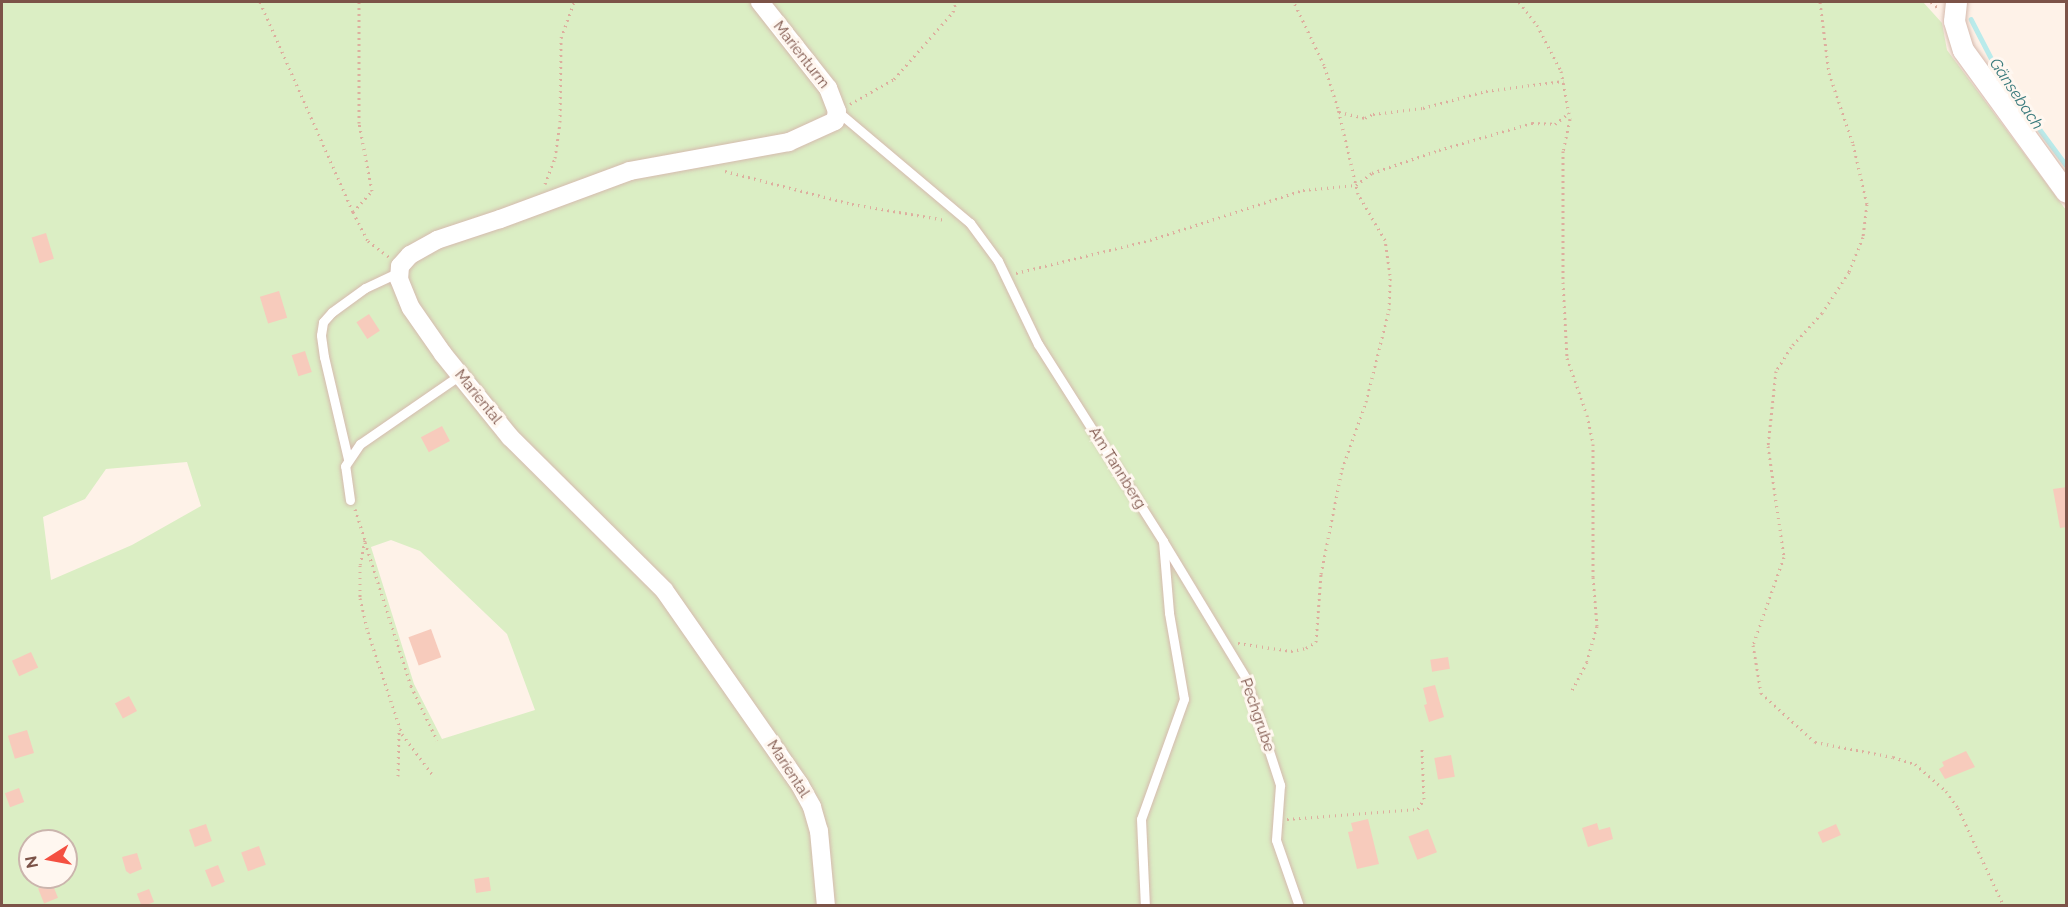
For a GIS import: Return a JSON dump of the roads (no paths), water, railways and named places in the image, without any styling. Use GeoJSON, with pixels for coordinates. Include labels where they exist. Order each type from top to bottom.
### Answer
{"type":"FeatureCollection","features":[{"type":"Feature","properties":{"kind":"street","name":"Marienturm"},"geometry":{"type":"LineString","coordinates":[[760,2],[828,88],[837,111]]}},
{"type":"Feature","properties":{"kind":"street"},"geometry":{"type":"LineString","coordinates":[[1956,2],[1954,21],[1963,50],[2067,192]]}},
{"type":"Feature","properties":{"kind":"street"},"geometry":{"type":"LineString","coordinates":[[399,269],[410,255],[437,240],[630,171],[696,157],[789,142],[828,126],[835,121],[837,111]]}},
{"type":"Feature","properties":{"kind":"street","name":"Mariental"},"geometry":{"type":"LineString","coordinates":[[399,269],[400,285],[411,308],[460,375],[510,437],[664,590],[800,785],[812,807],[823,856],[826,906]]}},
{"type":"Feature","properties":{"kind":"lane","name":"Am Tannberg"},"geometry":{"type":"LineString","coordinates":[[837,111],[974,229],[998,261],[1038,344],[1162,541],[1169,613],[1184,699],[1141,819],[1145,906]]}},
{"type":"Feature","properties":{"kind":"lane"},"geometry":{"type":"LineString","coordinates":[[348,459],[324,357],[321,335],[323,322],[332,312],[365,288],[399,269]]}},
{"type":"Feature","properties":{"kind":"lane"},"geometry":{"type":"LineString","coordinates":[[350,500],[345,479],[345,466],[360,444],[460,375]]}},
{"type":"Feature","properties":{"kind":"lane","name":"Pechgrube"},"geometry":{"type":"LineString","coordinates":[[1162,541],[1245,677],[1280,785],[1276,840],[1299,906]]}},
{"type":"Feature","properties":{"kind":"waterway","name":"Gänsebach"},"geometry":{"type":"LineString","coordinates":[[1971,19],[2001,77],[2066,165]]}}]}
